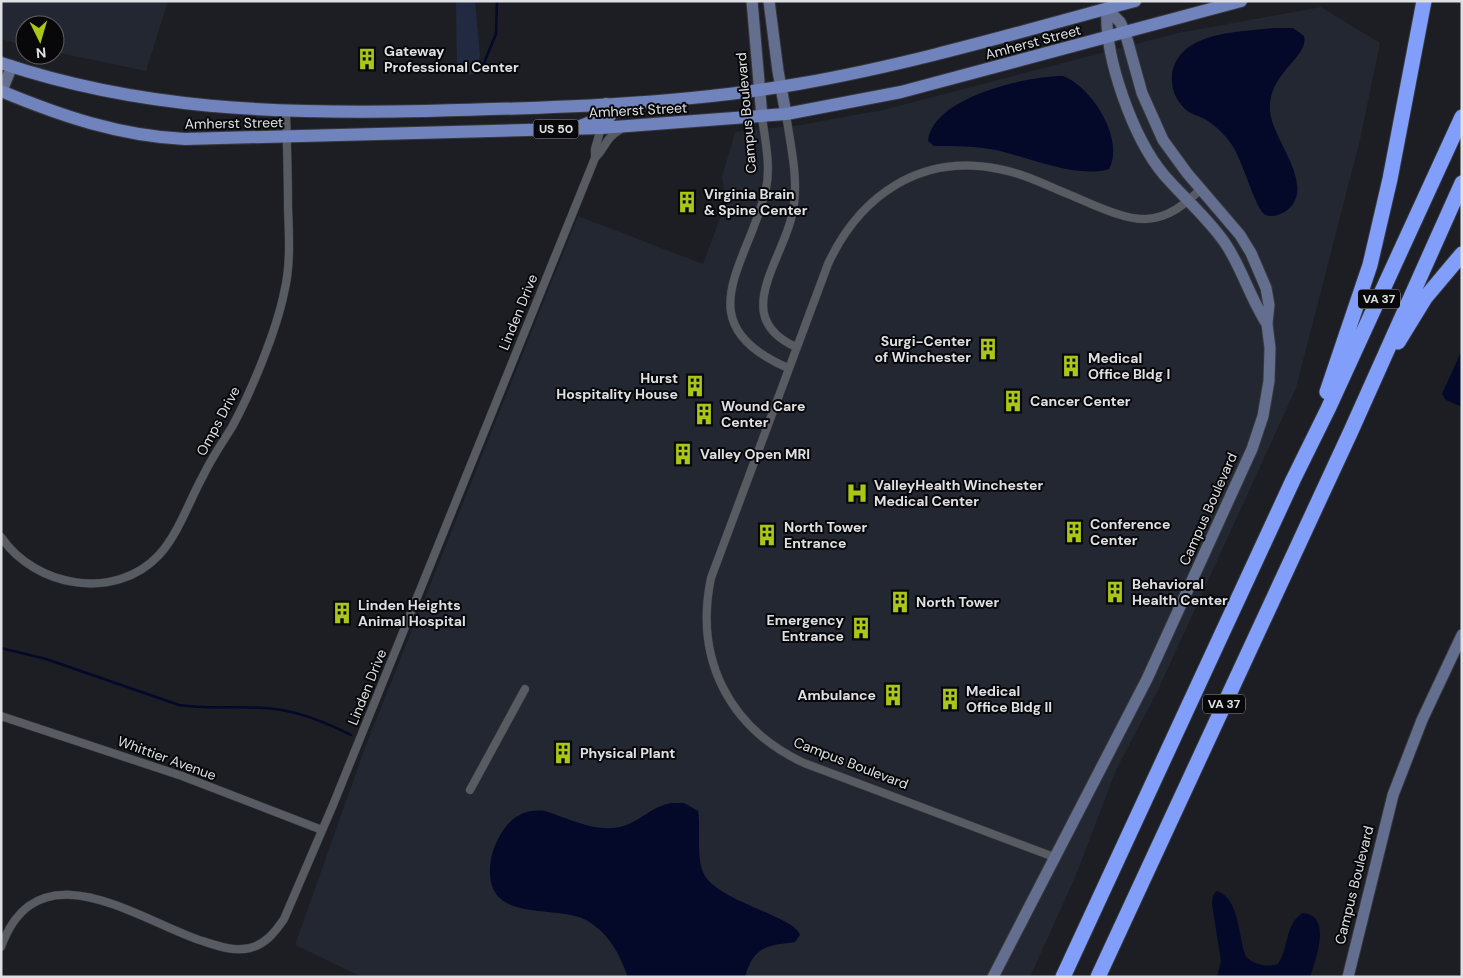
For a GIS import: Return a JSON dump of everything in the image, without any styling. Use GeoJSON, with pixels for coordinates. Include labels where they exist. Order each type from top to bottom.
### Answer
{"type":"FeatureCollection","features":[{"type":"Feature","properties":{"kind":"highway"},"geometry":{"type":"LineString","coordinates":[[1420,1],[1421,20]]}},
{"type":"Feature","properties":{"kind":"highway"},"geometry":{"type":"LineString","coordinates":[[1293,480],[1321,410],[1370,265],[1390,179],[1424,1]]}},
{"type":"Feature","properties":{"kind":"highway","name":"VA 37"},"geometry":{"type":"LineString","coordinates":[[1063,977],[1293,480],[1328,409],[1462,116]]}},
{"type":"Feature","properties":{"kind":"highway","name":"VA 37"},"geometry":{"type":"LineString","coordinates":[[1098,977],[1350,431],[1462,183]]}},
{"type":"Feature","properties":{"kind":"highway"},"geometry":{"type":"LineString","coordinates":[[1350,431],[1410,322],[1426,298],[1462,254]]}},
{"type":"Feature","properties":{"kind":"main road","name":"Amherst Street"},"geometry":{"type":"LineString","coordinates":[[6,64],[82,86],[129,95],[189,104],[286,113],[437,111],[606,104],[759,89],[916,60],[1106,5],[1135,1]]}},
{"type":"Feature","properties":{"kind":"main road","name":"Amherst Street"},"geometry":{"type":"LineString","coordinates":[[1,92],[71,119],[126,133],[185,139],[601,128],[762,117],[901,92],[1240,1]]}},
{"type":"Feature","properties":{"kind":"main road"},"geometry":{"type":"LineString","coordinates":[[601,128],[612,113],[654,100]]}},
{"type":"Feature","properties":{"kind":"main road"},"geometry":{"type":"LineString","coordinates":[[571,129],[593,121],[606,104]]}},
{"type":"Feature","properties":{"kind":"street","name":"Campus Boulevard"},"geometry":{"type":"LineString","coordinates":[[752,1],[767,165],[766,188],[733,280],[730,306],[737,329],[749,346],[762,356],[788,368]]}},
{"type":"Feature","properties":{"kind":"street"},"geometry":{"type":"LineString","coordinates":[[769,1],[794,172],[794,203],[787,235],[762,305],[764,317],[770,330],[781,340],[796,347]]}},
{"type":"Feature","properties":{"kind":"street","name":"Campus Boulevard"},"geometry":{"type":"LineString","coordinates":[[993,977],[1147,679],[1252,449],[1263,416],[1269,389],[1270,356],[1267,324],[1269,305],[1266,288],[1251,253],[1228,219],[1171,153],[1152,118],[1125,32],[1120,22],[1106,5]]}},
{"type":"Feature","properties":{"kind":"street","name":"Campus Boulevard"},"geometry":{"type":"LineString","coordinates":[[1106,5],[1107,37],[1127,105],[1138,133],[1164,174],[1224,242],[1236,261],[1267,324]]}},
{"type":"Feature","properties":{"kind":"street"},"geometry":{"type":"LineString","coordinates":[[1,92],[6,64]]}},
{"type":"Feature","properties":{"kind":"street","name":"Omps Drive"},"geometry":{"type":"LineString","coordinates":[[1,537],[11,551],[32,568],[64,581],[82,583],[112,581],[130,575],[149,564],[167,544],[244,402],[276,322],[284,295],[290,256],[286,113]]}},
{"type":"Feature","properties":{"kind":"street","name":"Linden Drive"},"geometry":{"type":"LineString","coordinates":[[595,158],[602,151],[608,137],[624,127]]}},
{"type":"Feature","properties":{"kind":"street","name":"Linden Drive"},"geometry":{"type":"LineString","coordinates":[[1,947],[10,927],[28,906],[50,894],[91,897],[221,947],[241,950],[252,948],[268,939],[284,919],[322,830],[595,158],[595,149],[601,128]]}},
{"type":"Feature","properties":{"kind":"street","name":"Campus Boulevard"},"geometry":{"type":"LineString","coordinates":[[1054,857],[792,758],[776,749],[758,734],[726,696],[718,678],[708,646],[706,614],[708,589],[719,551],[828,264],[844,234],[860,213],[876,198],[908,178],[940,168],[958,166],[1000,169],[1113,211],[1142,219],[1168,214],[1202,189]]}},
{"type":"Feature","properties":{"kind":"street","name":"Campus Boulevard"},"geometry":{"type":"LineString","coordinates":[[1348,977],[1393,795],[1422,720],[1462,636]]}},
{"type":"Feature","properties":{"kind":"street"},"geometry":{"type":"LineString","coordinates":[[470,790],[525,689]]}},
{"type":"Feature","properties":{"kind":"street","name":"Whittier Avenue"},"geometry":{"type":"LineString","coordinates":[[1,716],[182,776],[322,830]]}},
{"type":"Feature","properties":{"kind":"shaded area"},"geometry":{"type":"Polygon","coordinates":[[[1,1],[168,1],[146,71],[65,54],[65,15],[15,15],[15,43],[1,39],[1,1]]]}},
{"type":"Feature","properties":{"kind":"shaded area"},"geometry":{"type":"Polygon","coordinates":[[[456,1],[475,1],[480,56],[476,73],[469,75],[457,64],[456,1]]]}},
{"type":"Feature","properties":{"kind":"shaded area","name":"ValleyHealth Winchester Medical Center"},"geometry":{"type":"Polygon","coordinates":[[[1321,7],[1380,43],[1360,140],[1296,388],[1158,690],[1116,770],[1076,875],[1030,977],[362,977],[295,945],[366,745],[578,216],[703,264],[723,210],[725,196],[722,177],[735,132],[800,125],[883,110],[1178,33],[1321,7]]]}},
{"type":"Feature","properties":{"kind":"shaded area"},"geometry":{"type":"Polygon","coordinates":[[[1293,28],[1304,36],[1304,44],[1301,51],[1275,86],[1271,98],[1270,111],[1272,122],[1294,170],[1297,194],[1288,210],[1276,216],[1268,216],[1260,210],[1230,142],[1211,123],[1185,109],[1176,97],[1173,89],[1172,75],[1177,61],[1186,50],[1198,42],[1212,36],[1228,33],[1293,28]]]}},
{"type":"Feature","properties":{"kind":"shaded area"},"geometry":{"type":"Polygon","coordinates":[[[1063,76],[1085,91],[1103,115],[1113,143],[1113,157],[1109,169],[1082,171],[1068,169],[996,150],[973,147],[934,146],[928,141],[933,126],[946,112],[963,101],[1006,85],[1027,80],[1063,76]]]}},
{"type":"Feature","properties":{"kind":"shaded area"},"geometry":{"type":"Polygon","coordinates":[[[1462,350],[1462,407],[1446,400],[1442,394],[1462,350]]]}},
{"type":"Feature","properties":{"kind":"shaded area"},"geometry":{"type":"Polygon","coordinates":[[[684,803],[698,811],[701,865],[703,872],[710,882],[737,900],[785,921],[795,928],[800,935],[795,942],[762,949],[753,959],[745,977],[628,977],[612,944],[594,925],[573,915],[513,906],[501,899],[493,889],[490,867],[494,847],[508,824],[520,815],[530,811],[545,811],[588,826],[610,828],[631,823],[665,804],[684,803]]]}},
{"type":"Feature","properties":{"kind":"shaded area"},"geometry":{"type":"Polygon","coordinates":[[[1217,891],[1225,895],[1234,910],[1246,957],[1261,965],[1278,964],[1290,929],[1297,917],[1303,913],[1312,916],[1320,930],[1320,940],[1310,977],[1217,977],[1221,961],[1212,904],[1213,895],[1217,891]]]}},
{"type":"Feature","properties":{"kind":"waterway"},"geometry":{"type":"LineString","coordinates":[[484,63],[496,34],[497,1]]}},
{"type":"Feature","properties":{"kind":"waterway"},"geometry":{"type":"LineString","coordinates":[[1,648],[46,659],[179,705],[285,710],[333,726],[351,735]]}},
{"type":"Feature","properties":{"kind":"place","name":"Gateway Professional Center"},"geometry":{"type":"Point","coordinates":[367,59]}},
{"type":"Feature","properties":{"kind":"place","name":"Virginia Brain & Spine Center"},"geometry":{"type":"Point","coordinates":[687,202]}},
{"type":"Feature","properties":{"kind":"place","name":"Surgi-Center of Winchester"},"geometry":{"type":"Point","coordinates":[988,349]}},
{"type":"Feature","properties":{"kind":"place","name":"Medical Office Bldg I"},"geometry":{"type":"Point","coordinates":[1071,366]}},
{"type":"Feature","properties":{"kind":"place","name":"Hurst Hospitality House"},"geometry":{"type":"Point","coordinates":[695,386]}},
{"type":"Feature","properties":{"kind":"place","name":"Cancer Center"},"geometry":{"type":"Point","coordinates":[1013,401]}},
{"type":"Feature","properties":{"kind":"place","name":"Wound Care Center"},"geometry":{"type":"Point","coordinates":[704,414]}},
{"type":"Feature","properties":{"kind":"place","name":"Valley Open MRI"},"geometry":{"type":"Point","coordinates":[683,454]}},
{"type":"Feature","properties":{"kind":"place","name":"ValleyHealth Winchester Medical Center"},"geometry":{"type":"Point","coordinates":[857,493]}},
{"type":"Feature","properties":{"kind":"place","name":"Conference Center"},"geometry":{"type":"Point","coordinates":[1074,532]}},
{"type":"Feature","properties":{"kind":"place","name":"North Tower Entrance"},"geometry":{"type":"Point","coordinates":[767,535]}},
{"type":"Feature","properties":{"kind":"place","name":"Behavioral Health Center"},"geometry":{"type":"Point","coordinates":[1115,592]}},
{"type":"Feature","properties":{"kind":"place","name":"North Tower"},"geometry":{"type":"Point","coordinates":[900,602]}},
{"type":"Feature","properties":{"kind":"place","name":"Linden Heights Animal Hospital"},"geometry":{"type":"Point","coordinates":[342,613]}},
{"type":"Feature","properties":{"kind":"place","name":"Emergency Entrance"},"geometry":{"type":"Point","coordinates":[861,628]}},
{"type":"Feature","properties":{"kind":"place","name":"Ambulance"},"geometry":{"type":"Point","coordinates":[893,695]}},
{"type":"Feature","properties":{"kind":"place","name":"Medical Office Bldg II"},"geometry":{"type":"Point","coordinates":[950,699]}},
{"type":"Feature","properties":{"kind":"place","name":"Physical Plant"},"geometry":{"type":"Point","coordinates":[563,753]}}]}
